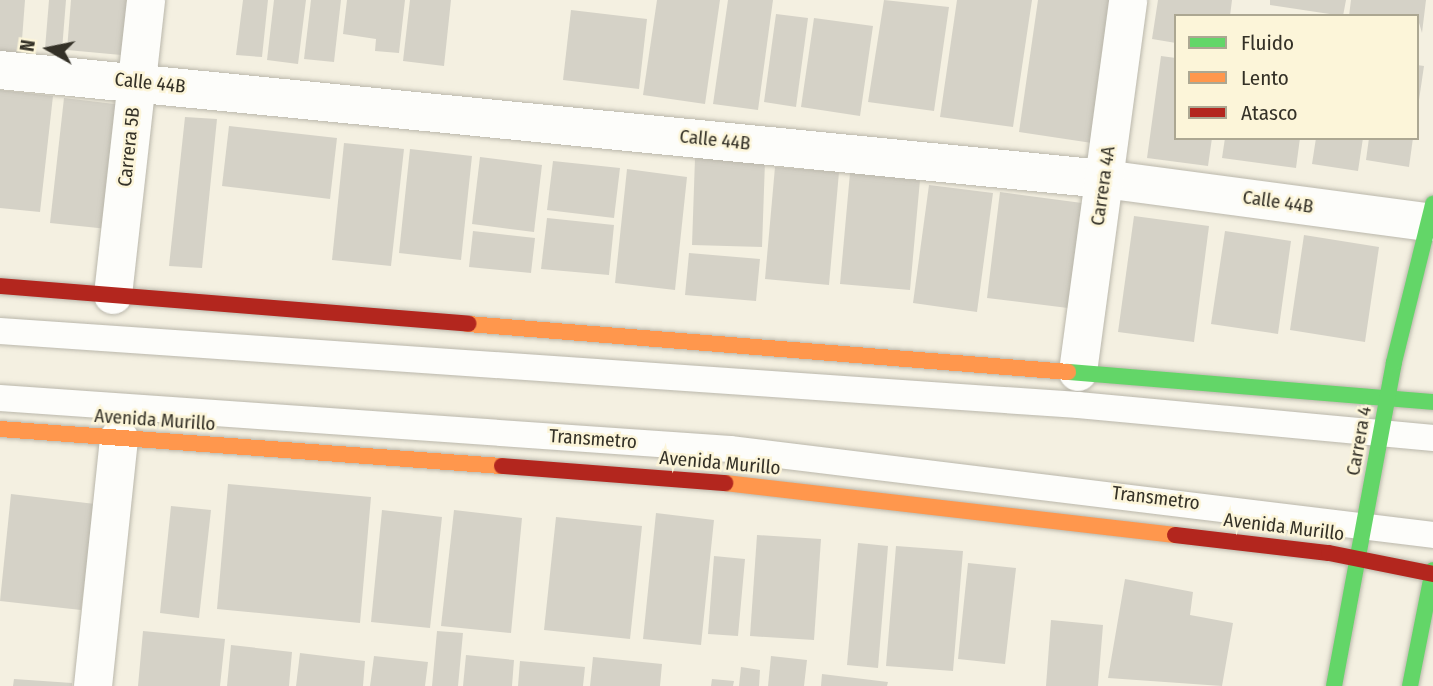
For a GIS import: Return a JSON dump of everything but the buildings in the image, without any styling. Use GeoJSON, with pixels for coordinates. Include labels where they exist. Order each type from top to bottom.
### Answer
{"type":"FeatureCollection","features":[{"type":"Feature","properties":{"kind":"main road","name":"Carrera 4"},"geometry":{"type":"LineString","coordinates":[[1335,686],[1387,397],[1430,213]]}},
{"type":"Feature","properties":{"kind":"main road"},"geometry":{"type":"LineString","coordinates":[[0,286],[1433,402]]}},
{"type":"Feature","properties":{"kind":"main road","name":"Avenida Murillo"},"geometry":{"type":"LineString","coordinates":[[0,429],[724,483],[1358,558],[1433,572]]}},
{"type":"Feature","properties":{"kind":"main road"},"geometry":{"type":"LineString","coordinates":[[1410,686],[1433,572]]}},
{"type":"Feature","properties":{"kind":"street","name":"Carrera 5B"},"geometry":{"type":"LineString","coordinates":[[113,295],[146,0]]}},
{"type":"Feature","properties":{"kind":"street","name":"Carrera 4A"},"geometry":{"type":"LineString","coordinates":[[1078,372],[1128,0]]}},
{"type":"Feature","properties":{"kind":"street","name":"Calle 44B"},"geometry":{"type":"LineString","coordinates":[[0,69],[1430,213]]}},
{"type":"Feature","properties":{"kind":"street"},"geometry":{"type":"LineString","coordinates":[[93,686],[119,438]]}},
{"type":"Feature","properties":{"kind":"lane"},"geometry":{"type":"LineString","coordinates":[[0,331],[1382,431],[1433,438]]}},
{"type":"Feature","properties":{"kind":"lane","name":"Transmetro"},"geometry":{"type":"LineString","coordinates":[[0,398],[730,449],[1366,523],[1433,535]]}},
{"type":"Feature","properties":{"kind":"traffic: fast"},"geometry":{"type":"LineString","coordinates":[[1334,686],[1394,362],[1433,204]]}},
{"type":"Feature","properties":{"kind":"traffic: fast"},"geometry":{"type":"LineString","coordinates":[[1068,372],[1433,402]]}},
{"type":"Feature","properties":{"kind":"traffic: fast"},"geometry":{"type":"LineString","coordinates":[[1410,686],[1433,570]]}},
{"type":"Feature","properties":{"kind":"traffic: slow"},"geometry":{"type":"LineString","coordinates":[[468,324],[1068,372]]}},
{"type":"Feature","properties":{"kind":"traffic: slow"},"geometry":{"type":"LineString","coordinates":[[0,429],[502,466]]}},
{"type":"Feature","properties":{"kind":"traffic: slow"},"geometry":{"type":"LineString","coordinates":[[725,483],[1175,535]]}},
{"type":"Feature","properties":{"kind":"traffic: jam"},"geometry":{"type":"LineString","coordinates":[[0,286],[468,324]]}},
{"type":"Feature","properties":{"kind":"traffic: jam"},"geometry":{"type":"LineString","coordinates":[[502,466],[725,483]]}},
{"type":"Feature","properties":{"kind":"traffic: jam"},"geometry":{"type":"LineString","coordinates":[[1175,535],[1329,553],[1433,574]]}}]}
